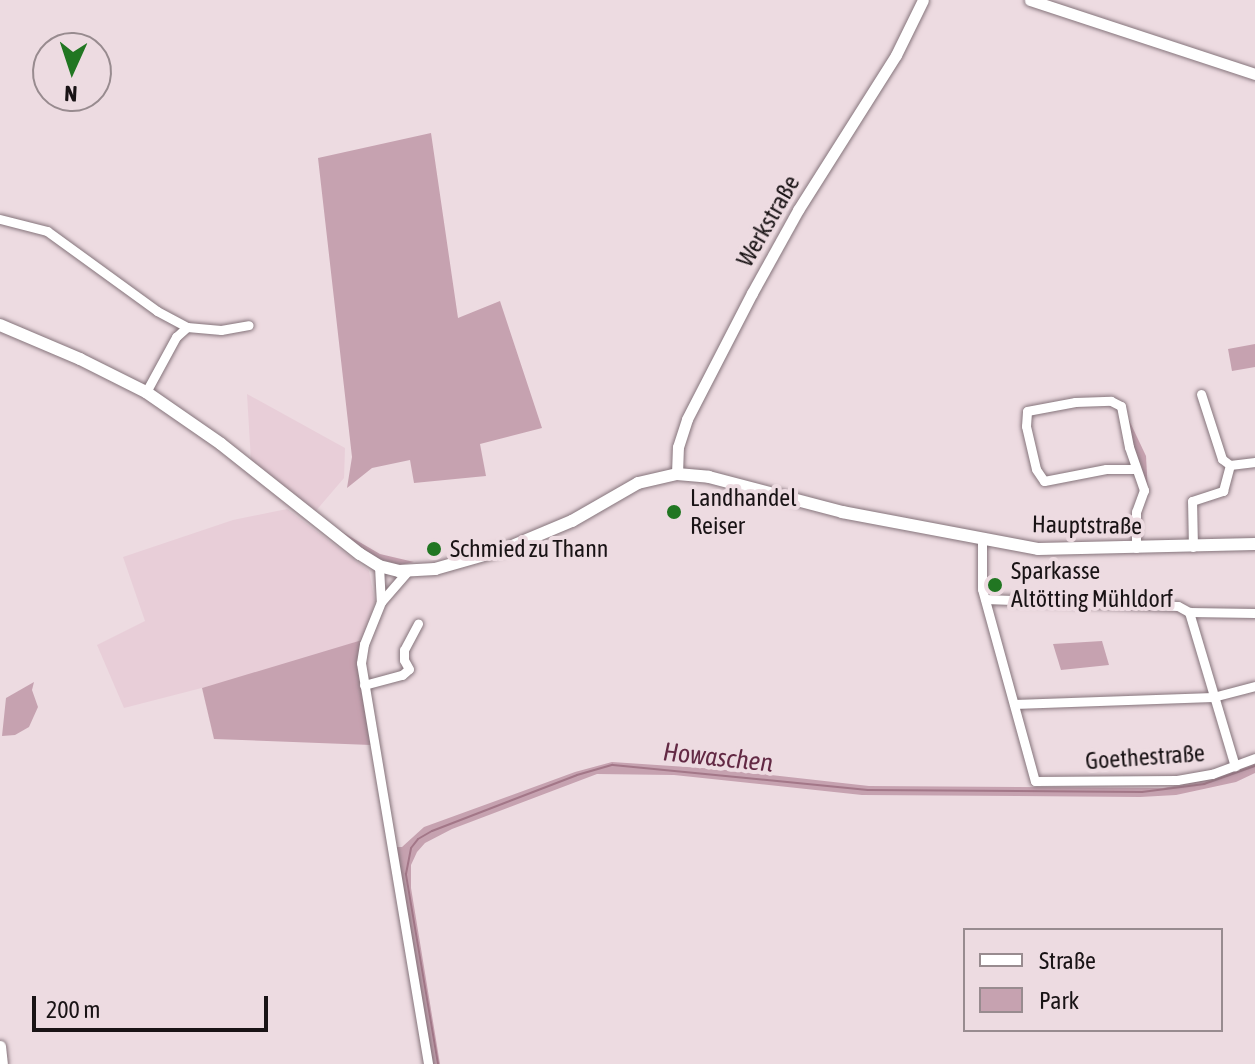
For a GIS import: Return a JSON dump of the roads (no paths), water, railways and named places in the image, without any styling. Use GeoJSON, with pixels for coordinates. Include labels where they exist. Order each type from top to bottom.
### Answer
{"type":"FeatureCollection","features":[{"type":"Feature","properties":{"kind":"main road"},"geometry":{"type":"LineString","coordinates":[[1,326],[80,359],[146,392],[191,421],[379,566],[407,572],[435,569],[514,546],[572,521],[638,483],[677,474]]}},
{"type":"Feature","properties":{"kind":"main road","name":"Hauptstraße"},"geometry":{"type":"LineString","coordinates":[[677,474],[709,477],[842,512],[1051,550],[1255,544]]}},
{"type":"Feature","properties":{"kind":"street","name":"Werkstraße"},"geometry":{"type":"LineString","coordinates":[[677,474],[683,429],[737,321],[798,210],[916,17],[923,0]]}},
{"type":"Feature","properties":{"kind":"street"},"geometry":{"type":"LineString","coordinates":[[916,17],[930,0]]}},
{"type":"Feature","properties":{"kind":"street"},"geometry":{"type":"LineString","coordinates":[[1030,0],[1255,74]]}},
{"type":"Feature","properties":{"kind":"street"},"geometry":{"type":"LineString","coordinates":[[0,219],[47,231],[157,311],[187,327],[221,330],[249,325]]}},
{"type":"Feature","properties":{"kind":"street"},"geometry":{"type":"LineString","coordinates":[[146,392],[176,337],[187,327]]}},
{"type":"Feature","properties":{"kind":"street"},"geometry":{"type":"LineString","coordinates":[[1201,394],[1218,453],[1230,465]]}},
{"type":"Feature","properties":{"kind":"street"},"geometry":{"type":"LineString","coordinates":[[1135,469],[1106,469],[1044,481],[1036,469],[1026,426],[1027,411],[1075,402],[1115,402],[1122,410],[1144,494],[1136,512],[1136,548]]}},
{"type":"Feature","properties":{"kind":"street"},"geometry":{"type":"LineString","coordinates":[[1230,465],[1255,462]]}},
{"type":"Feature","properties":{"kind":"street"},"geometry":{"type":"LineString","coordinates":[[1193,547],[1192,501],[1223,491],[1230,465]]}},
{"type":"Feature","properties":{"kind":"street"},"geometry":{"type":"LineString","coordinates":[[982,539],[985,599],[1014,704],[1213,697],[1255,686]]}},
{"type":"Feature","properties":{"kind":"street"},"geometry":{"type":"LineString","coordinates":[[379,566],[381,602]]}},
{"type":"Feature","properties":{"kind":"street"},"geometry":{"type":"LineString","coordinates":[[407,572],[381,602],[362,652],[364,685],[428,1064]]}},
{"type":"Feature","properties":{"kind":"street"},"geometry":{"type":"LineString","coordinates":[[985,599],[1178,606],[1189,612],[1255,613]]}},
{"type":"Feature","properties":{"kind":"street"},"geometry":{"type":"LineString","coordinates":[[1189,612],[1235,766]]}},
{"type":"Feature","properties":{"kind":"street"},"geometry":{"type":"LineString","coordinates":[[364,685],[402,675],[409,669],[404,660],[404,650],[418,624]]}},
{"type":"Feature","properties":{"kind":"street","name":"Goethestraße"},"geometry":{"type":"LineString","coordinates":[[1014,704],[1035,781],[1177,780],[1255,758]]}},
{"type":"Feature","properties":{"kind":"street"},"geometry":{"type":"LineString","coordinates":[[0,1046],[2,1064]]}},
{"type":"Feature","properties":{"kind":"waterway","name":"Howaschen"},"geometry":{"type":"LineString","coordinates":[[438,1064],[406,874],[411,848],[418,839],[432,831],[577,775],[613,765],[868,790],[1142,792],[1204,784],[1255,766]]}},
{"type":"Feature","properties":{"kind":"place","name":"Landhandel Reiser"},"geometry":{"type":"Point","coordinates":[674,512]}},
{"type":"Feature","properties":{"kind":"place","name":"Schmied zu Thann"},"geometry":{"type":"Point","coordinates":[434,549]}},
{"type":"Feature","properties":{"kind":"place","name":"Sparkasse Altötting Mühldorf"},"geometry":{"type":"Point","coordinates":[995,585]}}]}
